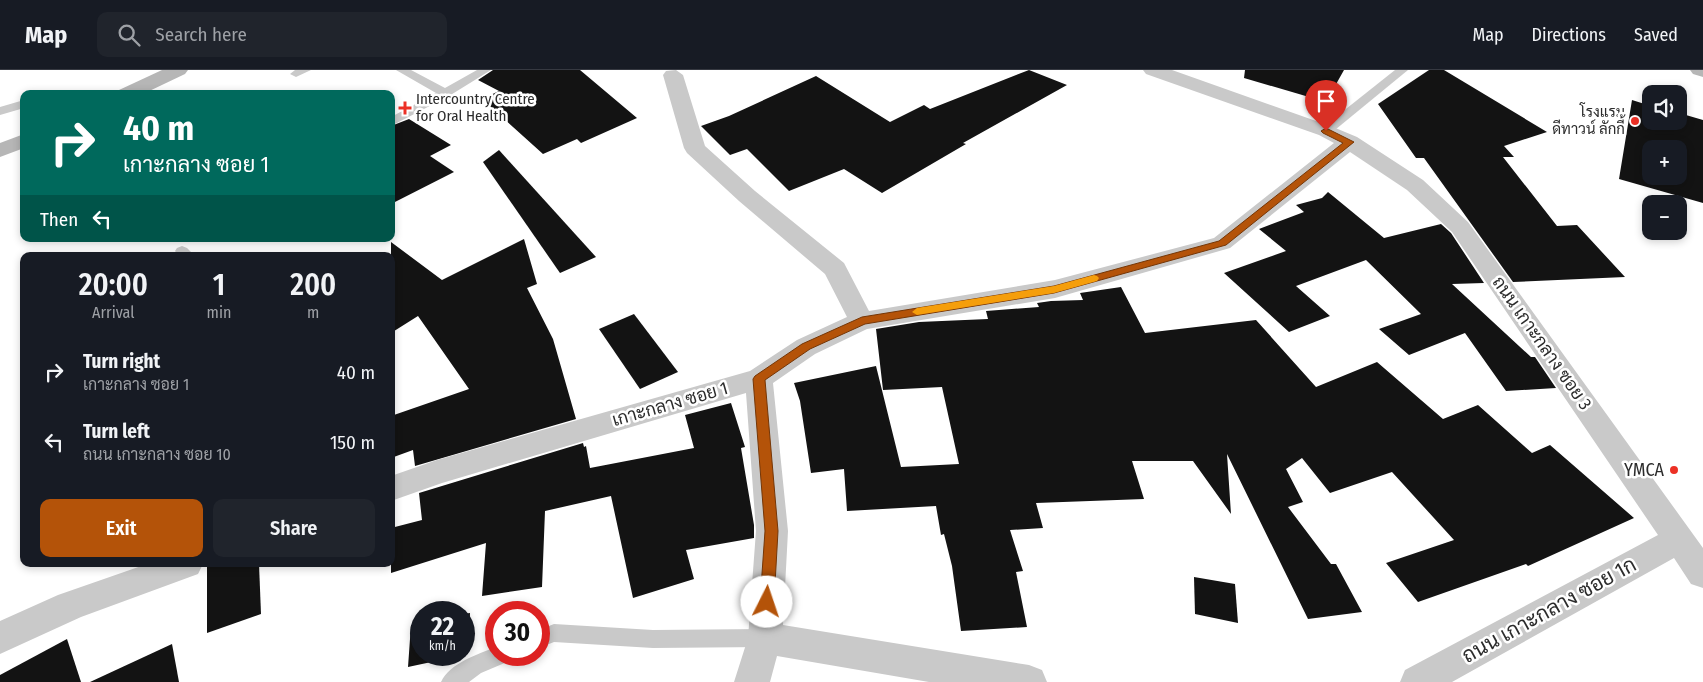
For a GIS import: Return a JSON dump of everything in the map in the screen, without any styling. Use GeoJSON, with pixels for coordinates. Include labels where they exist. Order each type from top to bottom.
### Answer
{"type":"FeatureCollection","features":[{"type":"Feature","properties":{"kind":"main road"},"geometry":{"type":"LineString","coordinates":[[135,90],[178,70]]}},
{"type":"Feature","properties":{"kind":"main road"},"geometry":{"type":"LineString","coordinates":[[0,151],[20,142]]}},
{"type":"Feature","properties":{"kind":"street","name":"ถนน เกาะกลาง ซอย 3"},"geometry":{"type":"LineString","coordinates":[[1153,70],[1326,131],[1349,142],[1415,185],[1460,227],[1703,574]]}},
{"type":"Feature","properties":{"kind":"street"},"geometry":{"type":"LineString","coordinates":[[674,75],[695,148],[747,196],[836,269],[862,321]]}},
{"type":"Feature","properties":{"kind":"street","name":"เกาะกลาง ซอย 1"},"geometry":{"type":"LineString","coordinates":[[395,488],[437,472],[759,379],[806,347],[862,321],[1054,289],[1222,243],[1349,142]]}},
{"type":"Feature","properties":{"kind":"street"},"geometry":{"type":"LineString","coordinates":[[752,682],[765,638],[772,531],[759,379]]}},
{"type":"Feature","properties":{"kind":"street","name":"ถนน เกาะกลาง ซอย 1ก"},"geometry":{"type":"LineString","coordinates":[[1418,682],[1680,539]]}},
{"type":"Feature","properties":{"kind":"street"},"geometry":{"type":"LineString","coordinates":[[0,638],[70,606],[179,567]]}},
{"type":"Feature","properties":{"kind":"street"},"geometry":{"type":"LineString","coordinates":[[765,638],[1029,682]]}},
{"type":"Feature","properties":{"kind":"lane"},"geometry":{"type":"LineString","coordinates":[[402,70],[445,93]]}},
{"type":"Feature","properties":{"kind":"lane"},"geometry":{"type":"LineString","coordinates":[[395,120],[484,70]]}},
{"type":"Feature","properties":{"kind":"lane"},"geometry":{"type":"LineString","coordinates":[[1326,131],[1402,70]]}},
{"type":"Feature","properties":{"kind":"lane"},"geometry":{"type":"LineString","coordinates":[[0,111],[20,105]]}},
{"type":"Feature","properties":{"kind":"lane"},"geometry":{"type":"LineString","coordinates":[[550,635],[554,633],[653,639],[765,638]]}},
{"type":"Feature","properties":{"kind":"lane"},"geometry":{"type":"LineString","coordinates":[[452,682],[474,666],[485,661]]}},
{"type":"Feature","properties":{"kind":"building"},"geometry":{"type":"Polygon","coordinates":[[[493,70],[580,70],[637,118],[581,143],[577,139],[543,154],[482,99],[499,91],[478,80],[493,70]]]}},
{"type":"Feature","properties":{"kind":"building"},"geometry":{"type":"Polygon","coordinates":[[[1029,70],[1067,85],[963,143],[966,144],[882,193],[844,169],[789,191],[747,149],[730,155],[701,126],[729,116],[816,76],[890,122],[924,105],[930,109],[1029,70]]]}},
{"type":"Feature","properties":{"kind":"building"},"geometry":{"type":"Polygon","coordinates":[[[1245,70],[1344,70],[1326,102],[1244,78],[1245,70]]]}},
{"type":"Feature","properties":{"kind":"building"},"geometry":{"type":"Polygon","coordinates":[[[1429,70],[1444,70],[1547,132],[1504,146],[1514,157],[1503,157],[1557,226],[1577,225],[1625,277],[1513,282],[1424,158],[1416,158],[1378,104],[1429,70]]]}},
{"type":"Feature","properties":{"kind":"building"},"geometry":{"type":"Polygon","coordinates":[[[1632,100],[1642,103],[1642,130],[1687,130],[1687,115],[1703,120],[1703,203],[1687,198],[1687,195],[1675,195],[1619,179],[1632,100]]]}},
{"type":"Feature","properties":{"kind":"building"},"geometry":{"type":"Polygon","coordinates":[[[409,119],[451,145],[430,156],[454,172],[395,202],[395,124],[409,119]]]}},
{"type":"Feature","properties":{"kind":"building"},"geometry":{"type":"Polygon","coordinates":[[[499,150],[596,257],[560,273],[483,162],[499,150]]]}},
{"type":"Feature","properties":{"kind":"building"},"geometry":{"type":"Polygon","coordinates":[[[1328,192],[1384,238],[1441,224],[1451,233],[1484,283],[1452,284],[1531,357],[1535,357],[1556,388],[1506,391],[1465,333],[1409,355],[1379,329],[1421,314],[1366,260],[1296,286],[1330,316],[1289,332],[1224,273],[1286,251],[1259,229],[1304,212],[1296,205],[1322,198],[1328,192]]]}},
{"type":"Feature","properties":{"kind":"building"},"geometry":{"type":"Polygon","coordinates":[[[524,239],[537,284],[527,288],[553,339],[576,419],[415,466],[413,450],[395,457],[395,415],[469,389],[418,316],[395,330],[395,252],[391,252],[391,242],[442,280],[524,239]]]}},
{"type":"Feature","properties":{"kind":"building"},"geometry":{"type":"Polygon","coordinates":[[[1121,287],[1145,333],[1256,320],[1316,387],[1377,362],[1443,419],[1478,405],[1532,453],[1550,445],[1634,518],[1528,566],[1526,564],[1418,602],[1386,563],[1454,540],[1392,472],[1330,493],[1302,458],[1286,469],[1303,502],[1288,507],[1331,564],[1336,564],[1362,612],[1308,619],[1227,454],[1231,514],[1193,461],[1132,461],[1144,499],[1036,503],[1043,528],[1010,530],[1023,571],[1016,572],[1027,627],[961,631],[952,566],[944,534],[941,535],[936,506],[847,511],[844,469],[811,473],[800,401],[794,383],[876,366],[901,467],[959,464],[942,387],[883,390],[876,329],[919,322],[988,319],[986,311],[1039,307],[1037,303],[1051,301],[1083,300],[1080,293],[1121,287]]]}},
{"type":"Feature","properties":{"kind":"building"},"geometry":{"type":"Polygon","coordinates":[[[634,314],[678,372],[640,389],[599,329],[634,314]]]}},
{"type":"Feature","properties":{"kind":"building"},"geometry":{"type":"Polygon","coordinates":[[[731,403],[745,447],[741,448],[754,525],[754,538],[686,550],[694,579],[633,598],[611,496],[545,511],[542,587],[482,596],[486,543],[391,573],[391,567],[395,567],[395,527],[422,520],[419,493],[583,443],[584,447],[586,446],[590,468],[694,448],[685,415],[731,403]]]}},
{"type":"Feature","properties":{"kind":"building"},"geometry":{"type":"Polygon","coordinates":[[[207,567],[259,567],[261,614],[207,633],[207,567]]]}},
{"type":"Feature","properties":{"kind":"building"},"geometry":{"type":"Polygon","coordinates":[[[1194,577],[1235,584],[1238,623],[1195,614],[1194,577]]]}},
{"type":"Feature","properties":{"kind":"building"},"geometry":{"type":"Polygon","coordinates":[[[67,639],[81,682],[0,682],[0,675],[67,639]]]}},
{"type":"Feature","properties":{"kind":"building"},"geometry":{"type":"Polygon","coordinates":[[[410,639],[410,666],[413,666],[408,667],[410,639]]]}},
{"type":"Feature","properties":{"kind":"building"},"geometry":{"type":"Polygon","coordinates":[[[172,644],[179,682],[90,682],[172,644]]]}},
{"type":"Feature","properties":{"kind":"slow traffic"},"geometry":{"type":"LineString","coordinates":[[917,312],[1054,289],[1094,278]]}},
{"type":"Feature","properties":{"kind":"place","name":"Intercountry Centre for Oral Health"},"geometry":{"type":"Point","coordinates":[405,108]}},
{"type":"Feature","properties":{"kind":"place","name":"โรงแรม ดีทาวน์ ลักกี้"},"geometry":{"type":"Point","coordinates":[1635,121]}},
{"type":"Feature","properties":{"kind":"place","name":"YMCA"},"geometry":{"type":"Point","coordinates":[1674,470]}},
{"type":"Feature","properties":{"kind":"route"},"geometry":{"type":"LineString","coordinates":[[767,602],[772,531],[759,379],[806,347],[862,321],[1054,289],[1222,243],[1349,142],[1326,131]]}}]}
